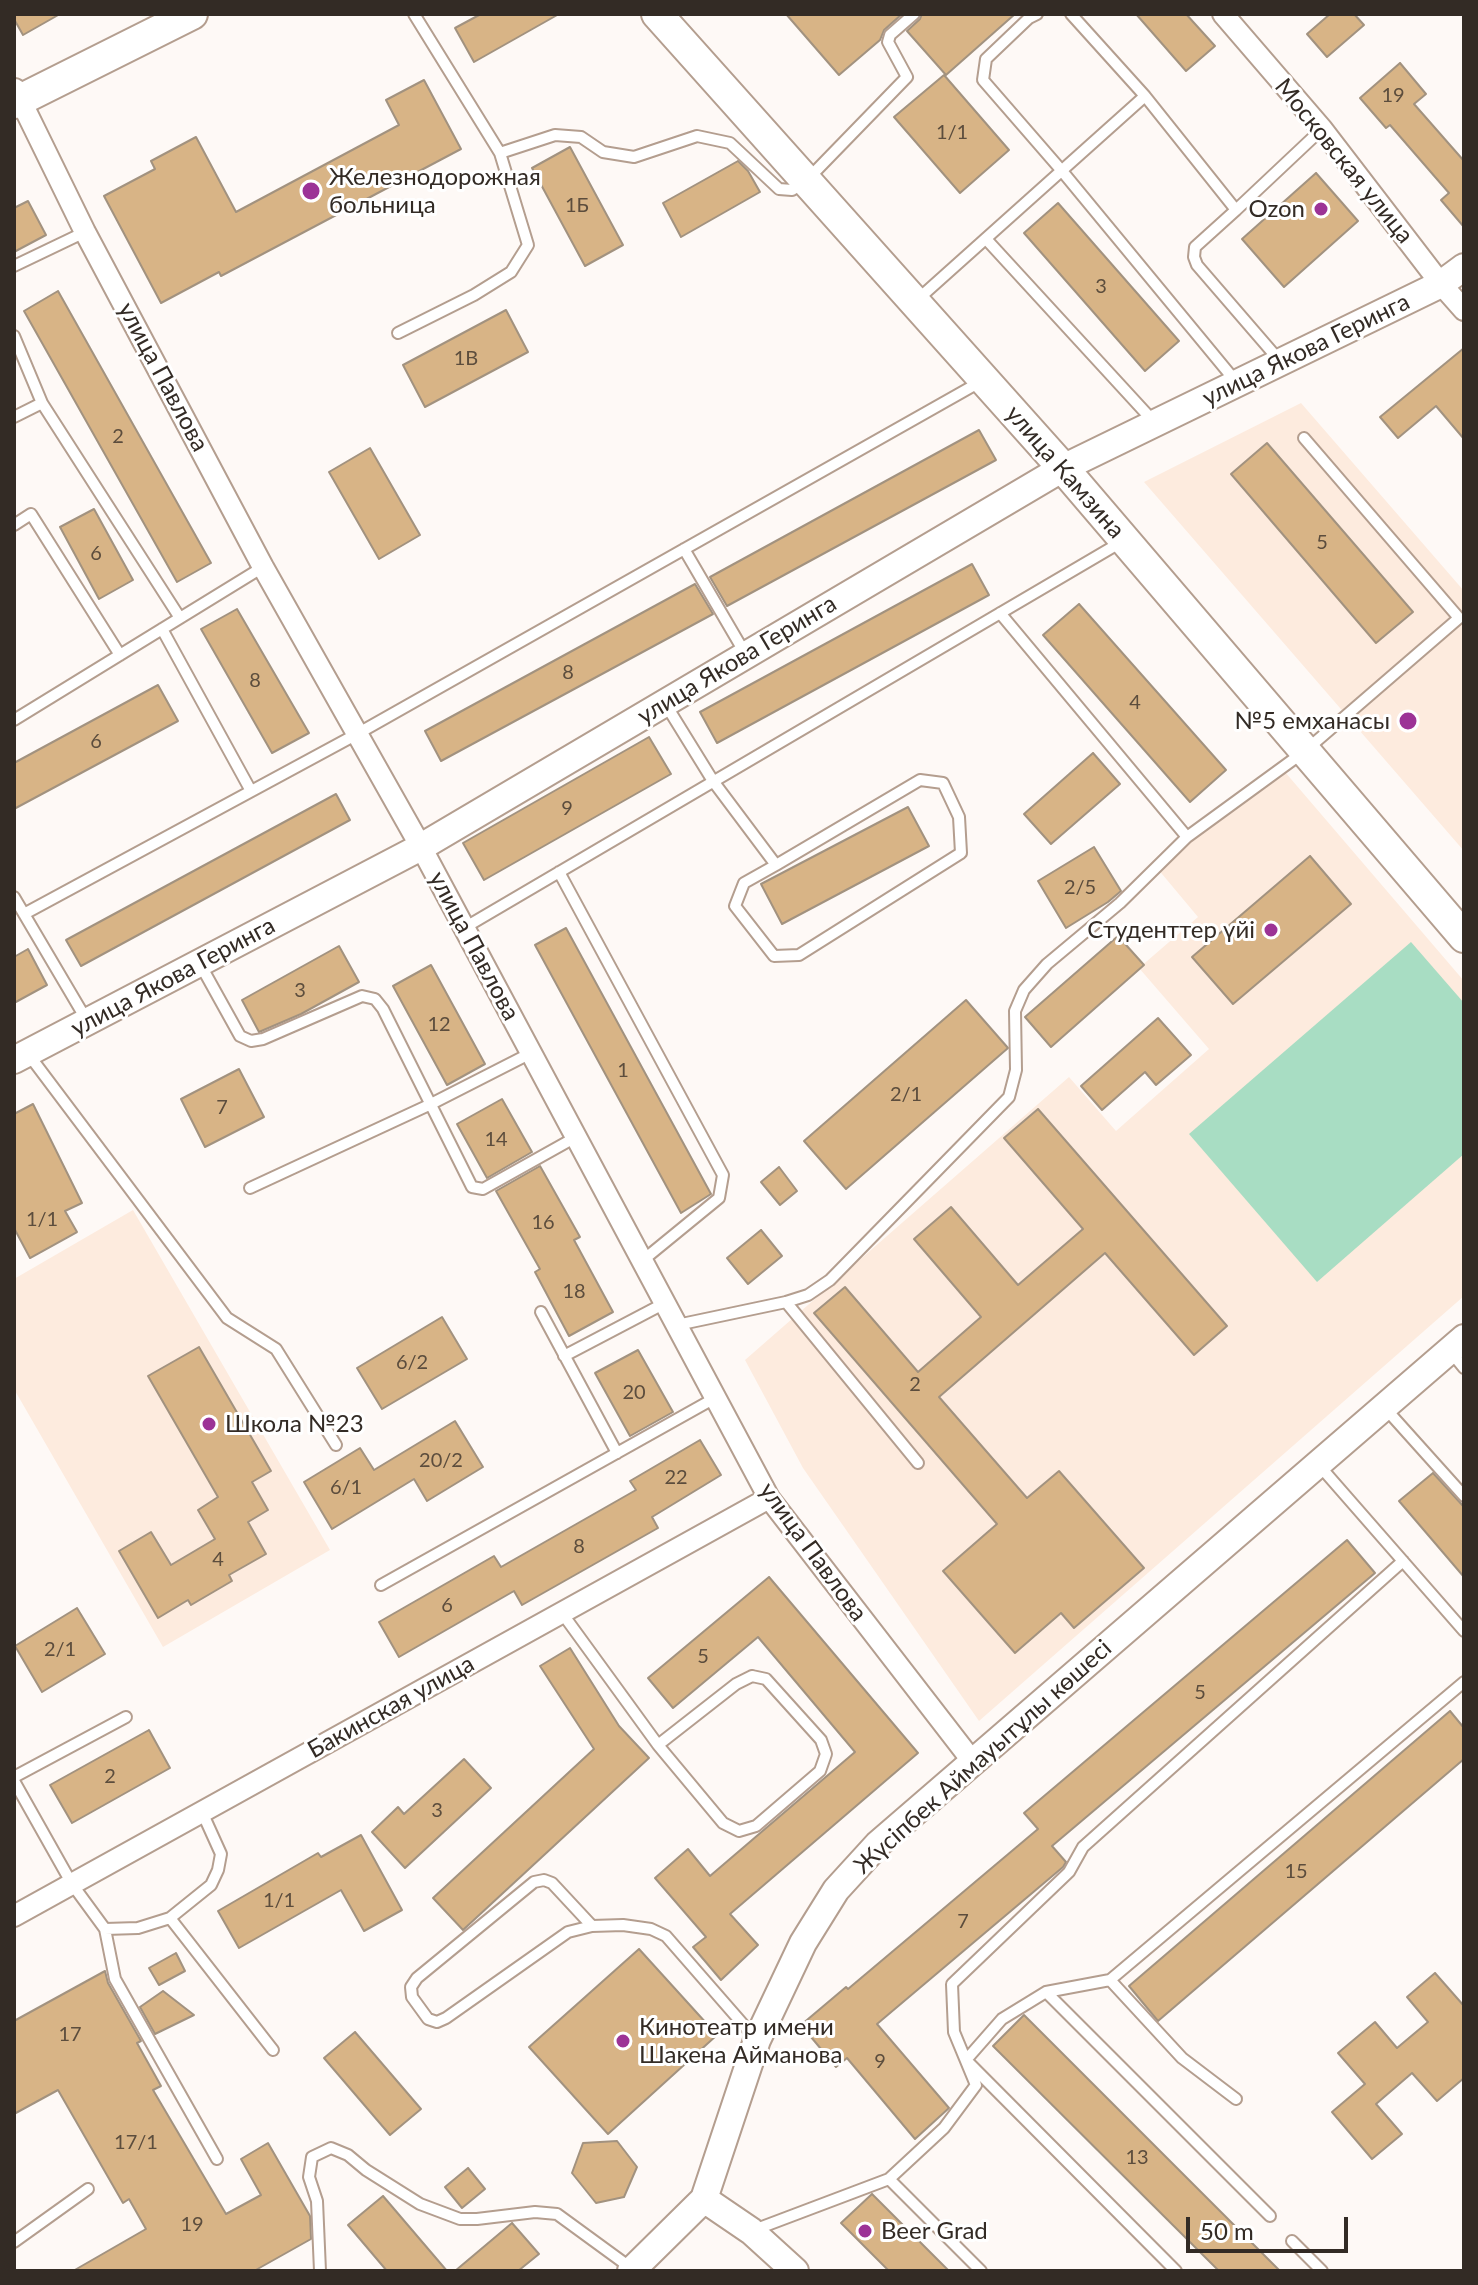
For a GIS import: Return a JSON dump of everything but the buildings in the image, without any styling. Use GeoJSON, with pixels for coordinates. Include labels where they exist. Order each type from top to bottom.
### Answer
{"type":"FeatureCollection","features":[{"type":"Feature","properties":{"kind":"main road"},"geometry":{"type":"LineString","coordinates":[[16,97],[192,14]]}},
{"type":"Feature","properties":{"kind":"main road","name":"улица Камзина"},"geometry":{"type":"LineString","coordinates":[[657,14],[1063,468],[1464,937]]}},
{"type":"Feature","properties":{"kind":"street","name":"Московская улица"},"geometry":{"type":"LineString","coordinates":[[1223,14],[1322,129],[1464,310]]}},
{"type":"Feature","properties":{"kind":"street","name":"улица Павлова"},"geometry":{"type":"LineString","coordinates":[[16,97],[263,567],[421,847],[769,1498],[973,1762]]}},
{"type":"Feature","properties":{"kind":"street","name":"улица Якова Геринга"},"geometry":{"type":"LineString","coordinates":[[21,1057],[421,847],[1063,468],[1441,284],[1464,267]]}},
{"type":"Feature","properties":{"kind":"street","name":"Жүсіпбек Аймауытұлы көшесі"},"geometry":{"type":"LineString","coordinates":[[632,2270],[704,2199],[757,2040],[803,1943],[836,1890],[878,1844],[1384,1407],[1459,1352]]}},
{"type":"Feature","properties":{"kind":"street","name":"Бакинская улица"},"geometry":{"type":"LineString","coordinates":[[14,1916],[769,1498]]}},
{"type":"Feature","properties":{"kind":"street"},"geometry":{"type":"LineString","coordinates":[[704,2199],[751,2231],[795,2271]]}},
{"type":"Feature","properties":{"kind":"lane"},"geometry":{"type":"LineString","coordinates":[[398,333],[474,295],[511,272],[528,245],[500,153],[414,14]]}},
{"type":"Feature","properties":{"kind":"lane"},"geometry":{"type":"LineString","coordinates":[[500,153],[555,135],[581,137],[603,152],[634,157],[697,136],[730,143],[779,189],[792,190],[806,181],[907,77],[888,42],[890,35],[914,14]]}},
{"type":"Feature","properties":{"kind":"lane"},"geometry":{"type":"LineString","coordinates":[[1037,14],[986,59],[983,80],[1237,383]]}},
{"type":"Feature","properties":{"kind":"lane"},"geometry":{"type":"LineString","coordinates":[[1071,14],[1145,96],[1236,210]]}},
{"type":"Feature","properties":{"kind":"lane"},"geometry":{"type":"LineString","coordinates":[[915,302],[1145,96]]}},
{"type":"Feature","properties":{"kind":"lane"},"geometry":{"type":"LineString","coordinates":[[1281,362],[1197,265],[1195,247],[1322,129]]}},
{"type":"Feature","properties":{"kind":"lane"},"geometry":{"type":"LineString","coordinates":[[14,266],[85,232]]}},
{"type":"Feature","properties":{"kind":"lane"},"geometry":{"type":"LineString","coordinates":[[986,239],[1155,423]]}},
{"type":"Feature","properties":{"kind":"lane"},"geometry":{"type":"LineString","coordinates":[[14,336],[42,403],[180,618]]}},
{"type":"Feature","properties":{"kind":"lane"},"geometry":{"type":"LineString","coordinates":[[24,914],[357,734],[984,380]]}},
{"type":"Feature","properties":{"kind":"lane"},"geometry":{"type":"LineString","coordinates":[[14,417],[42,403]]}},
{"type":"Feature","properties":{"kind":"lane"},"geometry":{"type":"LineString","coordinates":[[677,1325],[786,1302],[808,1295],[830,1280],[1009,1097],[1016,1070],[1015,1011],[1024,990],[1047,964],[1120,903],[1187,837],[1305,751],[1461,619],[1304,438]]}},
{"type":"Feature","properties":{"kind":"lane"},"geometry":{"type":"LineString","coordinates":[[14,525],[31,514],[120,655]]}},
{"type":"Feature","properties":{"kind":"lane"},"geometry":{"type":"LineString","coordinates":[[464,928],[1124,540]]}},
{"type":"Feature","properties":{"kind":"lane"},"geometry":{"type":"LineString","coordinates":[[684,549],[746,655]]}},
{"type":"Feature","properties":{"kind":"lane"},"geometry":{"type":"LineString","coordinates":[[14,720],[263,567]]}},
{"type":"Feature","properties":{"kind":"lane"},"geometry":{"type":"LineString","coordinates":[[1000,613],[1187,837]]}},
{"type":"Feature","properties":{"kind":"lane"},"geometry":{"type":"LineString","coordinates":[[162,629],[251,791]]}},
{"type":"Feature","properties":{"kind":"lane"},"geometry":{"type":"LineString","coordinates":[[664,703],[713,781],[776,865]]}},
{"type":"Feature","properties":{"kind":"lane"},"geometry":{"type":"LineString","coordinates":[[920,780],[943,783],[959,817],[961,853],[799,955],[774,956],[735,906],[744,883],[776,865],[920,780]]}},
{"type":"Feature","properties":{"kind":"lane"},"geometry":{"type":"LineString","coordinates":[[559,872],[723,1175],[719,1198],[642,1261]]}},
{"type":"Feature","properties":{"kind":"lane"},"geometry":{"type":"LineString","coordinates":[[14,897],[88,1022]]}},
{"type":"Feature","properties":{"kind":"lane"},"geometry":{"type":"LineString","coordinates":[[199,963],[240,1036],[251,1041],[263,1039],[362,996],[375,999],[383,1009],[472,1187],[483,1189],[576,1137]]}},
{"type":"Feature","properties":{"kind":"lane"},"geometry":{"type":"LineString","coordinates":[[250,1188],[429,1105],[531,1053]]}},
{"type":"Feature","properties":{"kind":"lane"},"geometry":{"type":"LineString","coordinates":[[21,1057],[227,1318],[276,1349],[336,1445]]}},
{"type":"Feature","properties":{"kind":"lane"},"geometry":{"type":"LineString","coordinates":[[786,1302],[918,1463]]}},
{"type":"Feature","properties":{"kind":"lane"},"geometry":{"type":"LineString","coordinates":[[564,1356],[665,1303]]}},
{"type":"Feature","properties":{"kind":"lane"},"geometry":{"type":"LineString","coordinates":[[541,1312],[617,1453]]}},
{"type":"Feature","properties":{"kind":"lane"},"geometry":{"type":"LineString","coordinates":[[381,1585],[715,1398]]}},
{"type":"Feature","properties":{"kind":"lane"},"geometry":{"type":"LineString","coordinates":[[1384,1407],[1464,1496]]}},
{"type":"Feature","properties":{"kind":"lane"},"geometry":{"type":"LineString","coordinates":[[1318,1464],[1464,1631]]}},
{"type":"Feature","properties":{"kind":"lane"},"geometry":{"type":"LineString","coordinates":[[751,2231],[889,2179],[944,2128],[976,2085],[954,2032],[952,1984],[1069,1872],[1083,1847],[1403,1561]]}},
{"type":"Feature","properties":{"kind":"lane"},"geometry":{"type":"LineString","coordinates":[[562,1613],[658,1745],[723,1823],[739,1831],[756,1826],[820,1771],[826,1754],[821,1740],[766,1679],[752,1676],[736,1684],[658,1745]]}},
{"type":"Feature","properties":{"kind":"lane"},"geometry":{"type":"LineString","coordinates":[[966,2060],[1002,2019],[1046,1992],[1110,1980],[1464,1682]]}},
{"type":"Feature","properties":{"kind":"lane"},"geometry":{"type":"LineString","coordinates":[[126,1717],[14,1779],[72,1884],[105,1929],[115,1979],[217,2159]]}},
{"type":"Feature","properties":{"kind":"lane"},"geometry":{"type":"LineString","coordinates":[[105,1929],[138,1928],[170,1918],[211,1885],[221,1854],[202,1812]]}},
{"type":"Feature","properties":{"kind":"lane"},"geometry":{"type":"LineString","coordinates":[[592,1926],[552,1883],[544,1880],[534,1882],[417,1978],[411,1987],[412,1997],[428,2019],[437,2022],[568,1932],[592,1926],[623,1925],[651,1929],[666,1936],[757,2040]]}},
{"type":"Feature","properties":{"kind":"lane"},"geometry":{"type":"LineString","coordinates":[[170,1918],[273,2050]]}},
{"type":"Feature","properties":{"kind":"lane"},"geometry":{"type":"LineString","coordinates":[[1110,1980],[1182,2058],[1236,2099]]}},
{"type":"Feature","properties":{"kind":"lane"},"geometry":{"type":"LineString","coordinates":[[1046,1992],[1270,2216]]}},
{"type":"Feature","properties":{"kind":"lane"},"geometry":{"type":"LineString","coordinates":[[966,2060],[1176,2271]]}},
{"type":"Feature","properties":{"kind":"lane"},"geometry":{"type":"LineString","coordinates":[[320,2271],[317,2201],[309,2177],[312,2157],[331,2148],[348,2155],[420,2204],[460,2219],[535,2212],[557,2214],[632,2270]]}},
{"type":"Feature","properties":{"kind":"lane"},"geometry":{"type":"LineString","coordinates":[[889,2179],[981,2271]]}},
{"type":"Feature","properties":{"kind":"lane"},"geometry":{"type":"LineString","coordinates":[[14,2242],[88,2189]]}},
{"type":"Feature","properties":{"kind":"lane"},"geometry":{"type":"LineString","coordinates":[[1292,2241],[1322,2271]]}},
{"type":"Feature","properties":{"kind":"shaded area","name":"№5 емханасы"},"geometry":{"type":"Polygon","coordinates":[[[1301,403],[1464,591],[1464,851],[1144,482],[1301,403]]]}},
{"type":"Feature","properties":{"kind":"shaded area"},"geometry":{"type":"Polygon","coordinates":[[[1279,765],[1464,981],[1464,1296],[979,1721],[803,1468],[745,1360],[1069,1077],[1116,1131],[1209,1049],[1139,968],[1198,917],[1157,868],[1279,765]]]}},
{"type":"Feature","properties":{"kind":"shaded area"},"geometry":{"type":"Polygon","coordinates":[[[133,1210],[330,1550],[163,1647],[14,1389],[14,1279],[133,1210]]]}},
{"type":"Feature","properties":{"kind":"green space"},"geometry":{"type":"Polygon","coordinates":[[[1411,942],[1464,1003],[1464,1154],[1317,1282],[1189,1134],[1411,942]]]}},
{"type":"Feature","properties":{"kind":"place","name":"Железнодорожная больница"},"geometry":{"type":"Point","coordinates":[311,191]}},
{"type":"Feature","properties":{"kind":"place","name":"Ozon"},"geometry":{"type":"Point","coordinates":[1321,209]}},
{"type":"Feature","properties":{"kind":"place","name":"№5 емханасы"},"geometry":{"type":"Point","coordinates":[1408,721]}},
{"type":"Feature","properties":{"kind":"place","name":"Студенттер үйі"},"geometry":{"type":"Point","coordinates":[1271,930]}},
{"type":"Feature","properties":{"kind":"place","name":"Школа №23"},"geometry":{"type":"Point","coordinates":[209,1424]}},
{"type":"Feature","properties":{"kind":"place","name":"Кинотеатр имени Шакена Айманова"},"geometry":{"type":"Point","coordinates":[623,2041]}},
{"type":"Feature","properties":{"kind":"place","name":"Beer Grad"},"geometry":{"type":"Point","coordinates":[865,2231]}}]}
